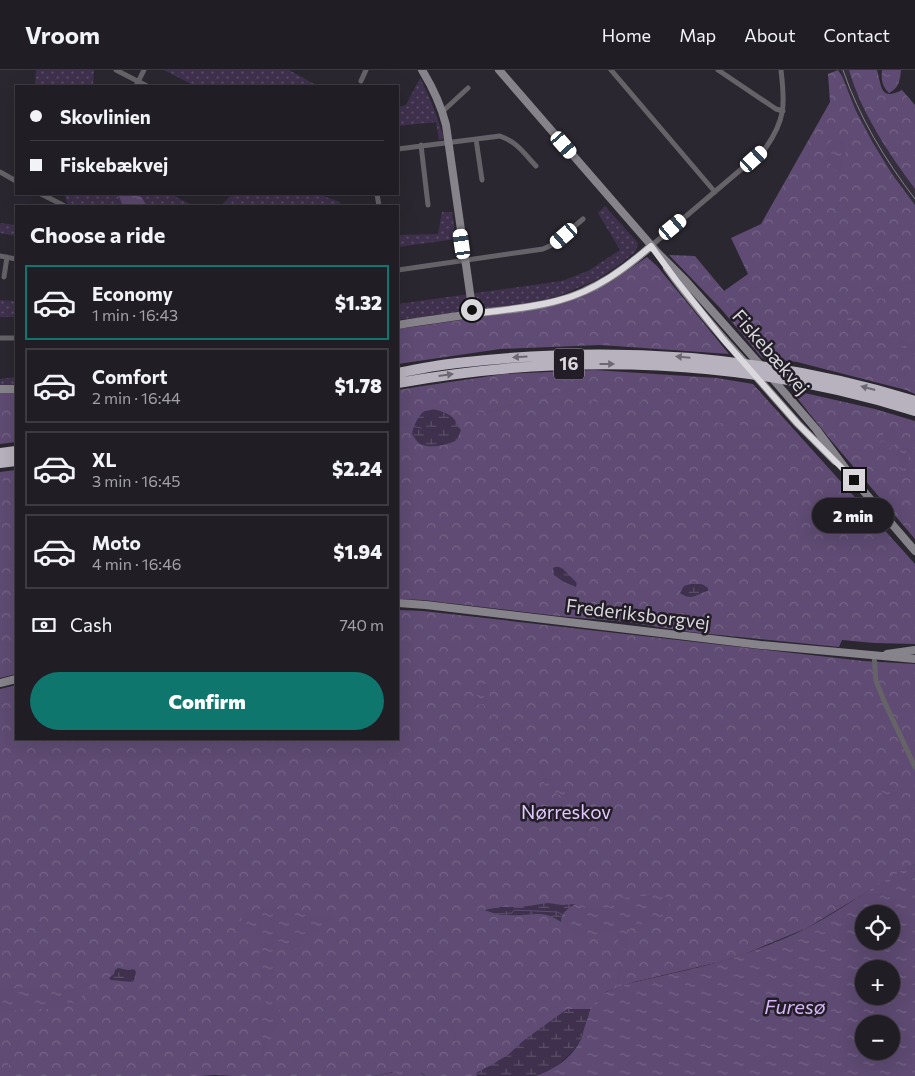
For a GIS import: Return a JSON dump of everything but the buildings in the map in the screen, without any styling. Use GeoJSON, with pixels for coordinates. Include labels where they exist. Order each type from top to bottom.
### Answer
{"type":"FeatureCollection","features":[{"type":"Feature","properties":{"kind":"highway","name":"16"},"geometry":{"type":"LineString","coordinates":[[399,373],[455,363],[550,355],[634,354],[680,356],[775,368],[842,381],[915,401]]}},
{"type":"Feature","properties":{"kind":"highway","name":"16"},"geometry":{"type":"LineString","coordinates":[[399,383],[459,373],[549,364],[680,366],[786,380],[839,391],[915,411]]}},
{"type":"Feature","properties":{"kind":"highway"},"geometry":{"type":"LineString","coordinates":[[0,453],[15,451]]}},
{"type":"Feature","properties":{"kind":"highway"},"geometry":{"type":"LineString","coordinates":[[0,463],[15,461]]}},
{"type":"Feature","properties":{"kind":"street"},"geometry":{"type":"LineString","coordinates":[[116,70],[137,84],[144,70]]}},
{"type":"Feature","properties":{"kind":"street"},"geometry":{"type":"LineString","coordinates":[[361,81],[366,70]]}},
{"type":"Feature","properties":{"kind":"street"},"geometry":{"type":"LineString","coordinates":[[423,70],[436,94],[449,142],[473,314]]}},
{"type":"Feature","properties":{"kind":"street","name":"Fiskebækvej"},"geometry":{"type":"LineString","coordinates":[[499,70],[654,249],[684,279],[797,407],[854,480],[915,550]]}},
{"type":"Feature","properties":{"kind":"street"},"geometry":{"type":"LineString","coordinates":[[611,70],[714,192]]}},
{"type":"Feature","properties":{"kind":"street"},"geometry":{"type":"LineString","coordinates":[[718,70],[776,109],[783,111]]}},
{"type":"Feature","properties":{"kind":"street"},"geometry":{"type":"LineString","coordinates":[[399,325],[535,306],[562,300],[607,280],[654,249],[714,192],[765,149],[776,132],[783,111],[784,97],[781,70]]}},
{"type":"Feature","properties":{"kind":"street"},"geometry":{"type":"LineString","coordinates":[[442,112],[468,88]]}},
{"type":"Feature","properties":{"kind":"street"},"geometry":{"type":"LineString","coordinates":[[399,149],[500,136],[519,147],[536,166]]}},
{"type":"Feature","properties":{"kind":"street"},"geometry":{"type":"LineString","coordinates":[[476,138],[482,180]]}},
{"type":"Feature","properties":{"kind":"street"},"geometry":{"type":"LineString","coordinates":[[421,146],[428,205]]}},
{"type":"Feature","properties":{"kind":"street"},"geometry":{"type":"LineString","coordinates":[[0,172],[15,180]]}},
{"type":"Feature","properties":{"kind":"street"},"geometry":{"type":"LineString","coordinates":[[43,195],[63,205]]}},
{"type":"Feature","properties":{"kind":"street"},"geometry":{"type":"LineString","coordinates":[[399,270],[549,248],[583,219]]}},
{"type":"Feature","properties":{"kind":"street"},"geometry":{"type":"LineString","coordinates":[[0,256],[15,259]]}},
{"type":"Feature","properties":{"kind":"street"},"geometry":{"type":"LineString","coordinates":[[4,278],[6,257]]}},
{"type":"Feature","properties":{"kind":"street"},"geometry":{"type":"LineString","coordinates":[[0,338],[15,338]]}},
{"type":"Feature","properties":{"kind":"street"},"geometry":{"type":"LineString","coordinates":[[0,390],[15,389]]}},
{"type":"Feature","properties":{"kind":"street","name":"Frederiksborgvej"},"geometry":{"type":"LineString","coordinates":[[399,603],[778,646],[915,659]]}},
{"type":"Feature","properties":{"kind":"street","name":"Frederiksborgvej"},"geometry":{"type":"LineString","coordinates":[[874,655],[915,650]]}},
{"type":"Feature","properties":{"kind":"street"},"geometry":{"type":"LineString","coordinates":[[874,655],[876,681],[915,766]]}},
{"type":"Feature","properties":{"kind":"street"},"geometry":{"type":"LineString","coordinates":[[0,683],[15,679]]}},
{"type":"Feature","properties":{"kind":"shaded area"},"geometry":{"type":"Polygon","coordinates":[[[840,70],[849,70],[900,168],[915,189],[915,205],[892,174],[873,143],[856,111],[840,70]]]}},
{"type":"Feature","properties":{"kind":"green space"},"geometry":{"type":"Polygon","coordinates":[[[36,70],[94,70],[93,85],[35,85],[36,70]]]}},
{"type":"Feature","properties":{"kind":"green space"},"geometry":{"type":"Polygon","coordinates":[[[164,70],[289,70],[316,85],[193,85],[164,70]]]}},
{"type":"Feature","properties":{"kind":"green space"},"geometry":{"type":"Polygon","coordinates":[[[838,70],[873,143],[892,174],[915,205],[915,394],[906,390],[797,362],[762,358],[722,310],[669,255],[695,256],[724,291],[748,274],[731,238],[761,224],[830,102],[828,74],[838,70]]]}},
{"type":"Feature","properties":{"kind":"green space"},"geometry":{"type":"Polygon","coordinates":[[[849,70],[877,70],[881,87],[886,93],[890,94],[902,90],[915,105],[915,189],[895,162],[868,117],[849,70]]]}},
{"type":"Feature","properties":{"kind":"green space"},"geometry":{"type":"Polygon","coordinates":[[[420,78],[434,108],[444,139],[439,140],[436,122],[399,126],[399,107],[406,105],[420,78]]]}},
{"type":"Feature","properties":{"kind":"green space"},"geometry":{"type":"Polygon","coordinates":[[[65,195],[172,195],[192,205],[67,205],[65,195]]]}},
{"type":"Feature","properties":{"kind":"green space"},"geometry":{"type":"Polygon","coordinates":[[[231,195],[321,195],[340,202],[340,205],[222,205],[231,195]]]}},
{"type":"Feature","properties":{"kind":"green space"},"geometry":{"type":"Polygon","coordinates":[[[605,206],[638,243],[636,251],[596,280],[559,296],[534,302],[399,320],[399,304],[562,281],[588,271],[620,250],[598,213],[605,206]]]}},
{"type":"Feature","properties":{"kind":"green space"},"geometry":{"type":"Polygon","coordinates":[[[442,212],[452,212],[456,239],[399,247],[399,235],[438,234],[442,212]]]}},
{"type":"Feature","properties":{"kind":"green space"},"geometry":{"type":"Polygon","coordinates":[[[0,223],[15,225],[15,236],[0,233],[0,223]]]}},
{"type":"Feature","properties":{"kind":"green space"},"geometry":{"type":"Polygon","coordinates":[[[647,257],[657,266],[729,354],[600,345],[500,349],[399,364],[399,329],[544,308],[588,294],[611,282],[647,257]]]}},
{"type":"Feature","properties":{"kind":"green space"},"geometry":{"type":"Polygon","coordinates":[[[0,300],[15,301],[15,317],[0,317],[0,300]]]}},
{"type":"Feature","properties":{"kind":"green space"},"geometry":{"type":"Polygon","coordinates":[[[594,370],[717,378],[753,384],[915,564],[915,644],[842,640],[839,647],[690,632],[627,622],[399,599],[399,390],[504,374],[594,370]]]}},
{"type":"Feature","properties":{"kind":"green space"},"geometry":{"type":"Polygon","coordinates":[[[15,377],[15,385],[0,385],[0,379],[15,377]]]}},
{"type":"Feature","properties":{"kind":"green space"},"geometry":{"type":"Polygon","coordinates":[[[796,391],[875,409],[915,421],[915,539],[829,438],[794,394],[796,391]]]}},
{"type":"Feature","properties":{"kind":"green space"},"geometry":{"type":"Polygon","coordinates":[[[0,393],[15,393],[15,442],[0,444],[0,393]]]}},
{"type":"Feature","properties":{"kind":"green space"},"geometry":{"type":"Polygon","coordinates":[[[433,409],[447,414],[455,420],[461,430],[457,440],[444,445],[434,446],[420,444],[417,441],[412,434],[416,421],[422,413],[433,409]]]}},
{"type":"Feature","properties":{"kind":"green space"},"geometry":{"type":"Polygon","coordinates":[[[15,470],[15,674],[0,678],[0,472],[15,470]]]}},
{"type":"Feature","properties":{"kind":"green space"},"geometry":{"type":"Polygon","coordinates":[[[557,566],[563,569],[577,583],[576,587],[554,575],[553,568],[557,566]]]}},
{"type":"Feature","properties":{"kind":"green space"},"geometry":{"type":"Polygon","coordinates":[[[702,584],[708,588],[708,591],[691,597],[680,593],[684,586],[702,584]]]}},
{"type":"Feature","properties":{"kind":"green space","name":"Nørreskov"},"geometry":{"type":"Polygon","coordinates":[[[399,610],[423,611],[864,661],[915,664],[915,864],[807,928],[745,954],[724,961],[634,982],[606,992],[583,1033],[535,1076],[425,1076],[422,1073],[393,1072],[374,1076],[0,1076],[0,689],[15,685],[15,740],[399,740],[399,610]]]}},
{"type":"Feature","properties":{"kind":"green space"},"geometry":{"type":"Polygon","coordinates":[[[548,903],[576,904],[564,913],[561,922],[548,915],[504,915],[484,910],[500,907],[521,907],[548,903]]]}},
{"type":"Feature","properties":{"kind":"green space"},"geometry":{"type":"Polygon","coordinates":[[[118,968],[134,969],[136,972],[134,980],[132,982],[111,980],[109,978],[118,968]]]}},
{"type":"Feature","properties":{"kind":"green space"},"geometry":{"type":"Polygon","coordinates":[[[567,1009],[591,1009],[580,1041],[575,1049],[555,1068],[535,1076],[477,1076],[476,1073],[509,1054],[523,1041],[567,1009]]]}},
{"type":"Feature","properties":{"kind":"water"},"geometry":{"type":"Polygon","coordinates":[[[882,70],[901,70],[898,84],[889,93],[882,83],[882,70]]]}},
{"type":"Feature","properties":{"kind":"water"},"geometry":{"type":"Polygon","coordinates":[[[833,140],[842,141],[848,145],[841,168],[836,171],[827,159],[825,151],[828,143],[833,140]]]}},
{"type":"Feature","properties":{"kind":"water"},"geometry":{"type":"Polygon","coordinates":[[[118,195],[139,195],[146,205],[123,205],[118,195]]]}},
{"type":"Feature","properties":{"kind":"water"},"geometry":{"type":"Polygon","coordinates":[[[852,316],[853,319],[850,322],[851,332],[848,334],[840,325],[841,321],[852,316]]]}},
{"type":"Feature","properties":{"kind":"water"},"geometry":{"type":"Polygon","coordinates":[[[901,339],[915,344],[915,354],[904,349],[899,344],[898,341],[901,339]]]}},
{"type":"Feature","properties":{"kind":"water"},"geometry":{"type":"Polygon","coordinates":[[[894,424],[896,426],[894,428],[896,432],[894,436],[896,438],[895,444],[891,445],[888,449],[888,444],[892,443],[892,437],[876,446],[879,442],[878,438],[883,438],[883,434],[891,435],[889,429],[894,424]]]}},
{"type":"Feature","properties":{"kind":"water"},"geometry":{"type":"Polygon","coordinates":[[[906,446],[913,454],[905,453],[909,457],[907,465],[909,468],[906,472],[900,469],[899,457],[896,455],[891,459],[895,452],[900,452],[906,446]]]}},
{"type":"Feature","properties":{"kind":"water"},"geometry":{"type":"Polygon","coordinates":[[[483,684],[488,684],[490,693],[488,701],[484,704],[476,705],[474,701],[483,684]]]}},
{"type":"Feature","properties":{"kind":"water"},"geometry":{"type":"Polygon","coordinates":[[[542,772],[555,786],[568,793],[568,796],[558,795],[549,790],[543,782],[542,772]]]}},
{"type":"Feature","properties":{"kind":"water"},"geometry":{"type":"Polygon","coordinates":[[[892,785],[894,788],[895,793],[891,799],[885,798],[881,794],[883,788],[892,785]]]}},
{"type":"Feature","properties":{"kind":"water","name":"Furesø"},"geometry":{"type":"Polygon","coordinates":[[[915,864],[915,1076],[535,1076],[549,1071],[573,1052],[581,1039],[595,1002],[605,993],[634,982],[721,961],[776,942],[821,921],[874,887],[915,864]]]}},
{"type":"Feature","properties":{"kind":"water"},"geometry":{"type":"Polygon","coordinates":[[[654,895],[666,897],[671,903],[666,915],[655,921],[650,921],[627,930],[626,936],[630,941],[630,946],[625,950],[620,946],[616,934],[604,933],[586,939],[579,937],[561,922],[564,913],[576,904],[585,908],[610,907],[620,898],[654,895]]]}},
{"type":"Feature","properties":{"kind":"water"},"geometry":{"type":"Polygon","coordinates":[[[264,908],[331,916],[332,921],[315,932],[293,951],[287,946],[278,945],[271,956],[274,977],[269,983],[261,982],[259,965],[260,942],[246,929],[241,918],[246,912],[264,908]]]}},
{"type":"Feature","properties":{"kind":"water"},"geometry":{"type":"Polygon","coordinates":[[[27,987],[49,990],[80,988],[82,998],[68,1006],[53,1009],[0,1012],[0,990],[27,987]]]}},
{"type":"Feature","properties":{"kind":"water"},"geometry":{"type":"Polygon","coordinates":[[[267,1000],[271,1000],[284,1014],[270,1040],[266,1041],[260,1034],[258,1019],[261,1008],[267,1000]]]}},
{"type":"Feature","properties":{"kind":"water"},"geometry":{"type":"Polygon","coordinates":[[[409,1069],[417,1070],[425,1076],[374,1076],[409,1069]]]}},
{"type":"Feature","properties":{"kind":"waterway"},"geometry":{"type":"LineString","coordinates":[[866,290],[915,283]]}},
{"type":"Feature","properties":{"kind":"waterway"},"geometry":{"type":"LineString","coordinates":[[880,303],[885,290]]}},
{"type":"Feature","properties":{"kind":"waterway"},"geometry":{"type":"LineString","coordinates":[[877,307],[858,337],[901,345]]}},
{"type":"Feature","properties":{"kind":"waterway"},"geometry":{"type":"LineString","coordinates":[[894,379],[905,375],[915,366]]}},
{"type":"Feature","properties":{"kind":"waterway"},"geometry":{"type":"LineString","coordinates":[[441,389],[450,402],[463,412],[485,413],[553,393],[572,390],[588,397],[594,402],[632,410],[646,396],[656,395],[661,392],[682,394],[712,421],[753,428],[790,429]]}},
{"type":"Feature","properties":{"kind":"waterway"},"geometry":{"type":"LineString","coordinates":[[694,390],[697,407]]}},
{"type":"Feature","properties":{"kind":"waterway"},"geometry":{"type":"LineString","coordinates":[[830,429],[835,427],[843,404]]}},
{"type":"Feature","properties":{"kind":"waterway"},"geometry":{"type":"LineString","coordinates":[[399,423],[421,428]]}},
{"type":"Feature","properties":{"kind":"waterway"},"geometry":{"type":"LineString","coordinates":[[0,480],[15,487]]}},
{"type":"Feature","properties":{"kind":"waterway"},"geometry":{"type":"LineString","coordinates":[[790,578],[849,552],[867,513]]}},
{"type":"Feature","properties":{"kind":"waterway"},"geometry":{"type":"LineString","coordinates":[[0,570],[15,563]]}},
{"type":"Feature","properties":{"kind":"waterway"},"geometry":{"type":"LineString","coordinates":[[484,704],[504,734],[536,757],[542,772]]}},
{"type":"Feature","properties":{"kind":"waterway"},"geometry":{"type":"LineString","coordinates":[[376,740],[391,773],[394,787],[393,814],[408,859],[418,880],[438,911],[432,942],[435,957],[431,980],[434,993],[441,1008]]}},
{"type":"Feature","properties":{"kind":"waterway"},"geometry":{"type":"LineString","coordinates":[[568,796],[575,801],[588,826],[585,837]]}},
{"type":"Feature","properties":{"kind":"waterway"},"geometry":{"type":"LineString","coordinates":[[478,909],[494,914],[512,913],[514,910],[557,912],[563,915]]}},
{"type":"Feature","properties":{"kind":"waterway"},"geometry":{"type":"LineString","coordinates":[[617,988],[625,950]]}},
{"type":"Feature","properties":{"kind":"waterway"},"geometry":{"type":"LineString","coordinates":[[80,988],[109,978]]}},
{"type":"Feature","properties":{"kind":"waterway"},"geometry":{"type":"LineString","coordinates":[[266,991],[267,1000]]}},
{"type":"Feature","properties":{"kind":"waterway"},"geometry":{"type":"LineString","coordinates":[[27,1014],[27,1024]]}},
{"type":"Feature","properties":{"kind":"waterway"},"geometry":{"type":"LineString","coordinates":[[444,1014],[453,1029],[456,1037],[456,1046]]}},
{"type":"Feature","properties":{"kind":"waterway"},"geometry":{"type":"LineString","coordinates":[[8,1066],[26,1029]]}},
{"type":"Feature","properties":{"kind":"waterway"},"geometry":{"type":"LineString","coordinates":[[258,1060],[263,1056],[262,1053],[266,1041]]}},
{"type":"Feature","properties":{"kind":"tram line"},"geometry":{"type":"LineString","coordinates":[[843,70],[849,87],[874,138],[893,169],[915,199]]}},
{"type":"Feature","properties":{"kind":"route"},"geometry":{"type":"LineString","coordinates":[[472,310],[473,314],[535,306],[562,300],[586,291],[607,280],[625,268],[651,246],[723,339],[798,424],[854,480]]}}]}
